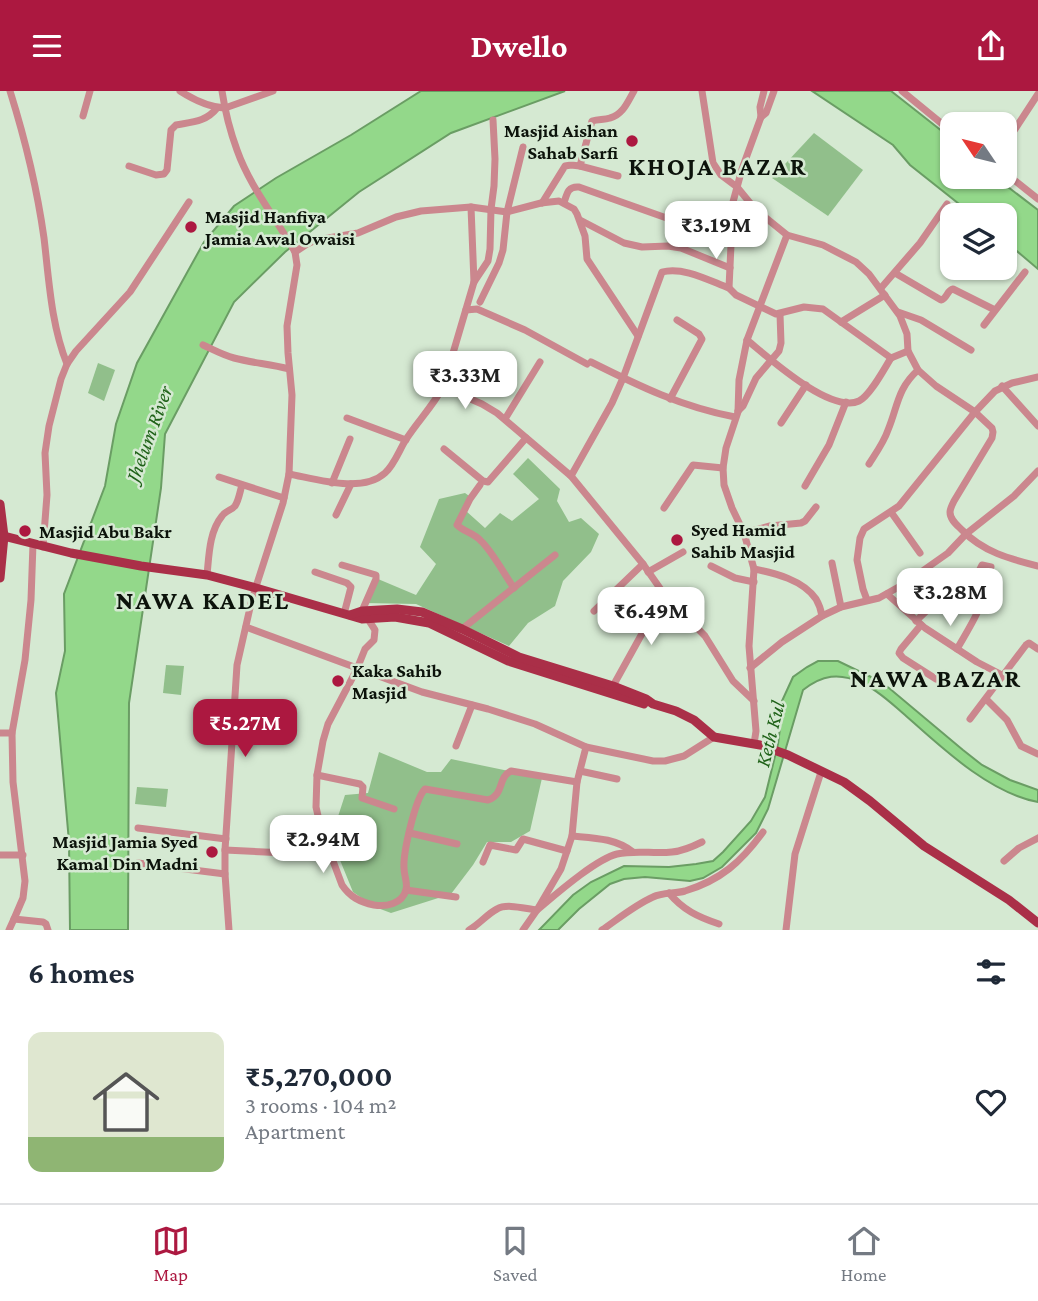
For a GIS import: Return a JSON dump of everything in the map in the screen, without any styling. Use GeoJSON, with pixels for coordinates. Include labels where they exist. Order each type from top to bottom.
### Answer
{"type":"FeatureCollection","features":[{"type":"Feature","properties":{"kind":"main road"},"geometry":{"type":"LineString","coordinates":[[0,505],[0,578]]}},
{"type":"Feature","properties":{"kind":"main road"},"geometry":{"type":"LineString","coordinates":[[2,536],[71,553],[207,575],[368,619],[394,617],[429,623],[508,661],[645,704],[653,703]]}},
{"type":"Feature","properties":{"kind":"main road"},"geometry":{"type":"LineString","coordinates":[[347,614],[397,609],[422,612],[520,657],[613,686],[676,711],[694,720],[714,737],[757,744],[788,755],[844,782],[924,846],[1009,900],[1038,923]]}},
{"type":"Feature","properties":{"kind":"street"},"geometry":{"type":"LineString","coordinates":[[10,91],[22,128],[33,178],[55,323],[67,364]]}},
{"type":"Feature","properties":{"kind":"street"},"geometry":{"type":"LineString","coordinates":[[83,117],[90,91]]}},
{"type":"Feature","properties":{"kind":"street"},"geometry":{"type":"LineString","coordinates":[[180,91],[201,103],[221,108]]}},
{"type":"Feature","properties":{"kind":"street"},"geometry":{"type":"LineString","coordinates":[[222,91],[221,108],[237,151],[295,252],[297,265],[287,326],[292,395],[289,474],[237,666],[225,850],[229,930]]}},
{"type":"Feature","properties":{"kind":"street"},"geometry":{"type":"LineString","coordinates":[[129,166],[156,175],[164,174],[167,170],[173,127],[205,119],[221,108],[273,91]]}},
{"type":"Feature","properties":{"kind":"street"},"geometry":{"type":"LineString","coordinates":[[580,166],[592,121],[609,119],[620,114],[634,91]]}},
{"type":"Feature","properties":{"kind":"street"},"geometry":{"type":"LineString","coordinates":[[702,91],[713,163],[721,175],[737,187],[755,209],[787,235],[823,245],[856,262],[869,274],[904,324],[908,351],[918,370],[936,386],[975,412],[992,428],[992,438],[954,501],[950,512],[953,521],[985,549],[1038,566]]}},
{"type":"Feature","properties":{"kind":"street"},"geometry":{"type":"LineString","coordinates":[[761,117],[759,112],[764,91]]}},
{"type":"Feature","properties":{"kind":"street"},"geometry":{"type":"LineString","coordinates":[[729,288],[731,215],[737,187],[761,117],[771,103],[774,91]]}},
{"type":"Feature","properties":{"kind":"street"},"geometry":{"type":"LineString","coordinates":[[902,91],[940,122]]}},
{"type":"Feature","properties":{"kind":"street"},"geometry":{"type":"LineString","coordinates":[[1017,126],[1038,94]]}},
{"type":"Feature","properties":{"kind":"street"},"geometry":{"type":"LineString","coordinates":[[289,474],[332,483],[351,484],[374,480],[385,474],[406,440],[435,402],[443,387],[474,282],[488,261],[495,159],[493,120]]}},
{"type":"Feature","properties":{"kind":"street"},"geometry":{"type":"LineString","coordinates":[[480,302],[503,250],[513,181],[523,147]]}},
{"type":"Feature","properties":{"kind":"street"},"geometry":{"type":"LineString","coordinates":[[542,203],[565,166],[580,166],[618,176]]}},
{"type":"Feature","properties":{"kind":"street"},"geometry":{"type":"LineString","coordinates":[[1017,182],[1038,199]]}},
{"type":"Feature","properties":{"kind":"street"},"geometry":{"type":"LineString","coordinates":[[564,203],[569,188],[579,187],[675,221],[731,235]]}},
{"type":"Feature","properties":{"kind":"street"},"geometry":{"type":"LineString","coordinates":[[295,252],[316,240],[358,233],[396,217],[421,211],[471,207],[507,212],[552,201],[564,203],[574,209],[579,220],[585,236],[586,259],[638,336]]}},
{"type":"Feature","properties":{"kind":"street"},"geometry":{"type":"LineString","coordinates":[[43,547],[47,495],[45,453],[49,426],[67,364],[130,292],[189,202]]}},
{"type":"Feature","properties":{"kind":"street"},"geometry":{"type":"LineString","coordinates":[[471,207],[474,282]]}},
{"type":"Feature","properties":{"kind":"street"},"geometry":{"type":"LineString","coordinates":[[841,322],[883,292],[940,214]]}},
{"type":"Feature","properties":{"kind":"street"},"geometry":{"type":"LineString","coordinates":[[579,220],[624,243],[642,247],[681,248],[730,268]]}},
{"type":"Feature","properties":{"kind":"street"},"geometry":{"type":"LineString","coordinates":[[757,744],[749,646],[754,569],[744,533],[724,485],[723,468],[736,414],[738,380],[747,340],[787,235]]}},
{"type":"Feature","properties":{"kind":"street"},"geometry":{"type":"LineString","coordinates":[[571,476],[612,403],[662,271],[678,271],[729,288],[736,295],[771,312],[780,314],[804,307],[823,309],[891,358]]}},
{"type":"Feature","properties":{"kind":"street"},"geometry":{"type":"LineString","coordinates":[[984,325],[1025,272]]}},
{"type":"Feature","properties":{"kind":"street"},"geometry":{"type":"LineString","coordinates":[[895,274],[941,300],[953,289],[995,310]]}},
{"type":"Feature","properties":{"kind":"street"},"geometry":{"type":"LineString","coordinates":[[466,310],[477,309],[489,314],[670,399],[708,412],[736,414]]}},
{"type":"Feature","properties":{"kind":"street"},"geometry":{"type":"LineString","coordinates":[[897,312],[921,320],[971,350]]}},
{"type":"Feature","properties":{"kind":"street"},"geometry":{"type":"LineString","coordinates":[[736,414],[756,378],[779,351],[780,314]]}},
{"type":"Feature","properties":{"kind":"street"},"geometry":{"type":"LineString","coordinates":[[670,399],[702,339],[699,334],[677,320]]}},
{"type":"Feature","properties":{"kind":"street"},"geometry":{"type":"LineString","coordinates":[[747,340],[806,385],[826,397],[846,403],[855,403],[864,398],[891,358],[908,351]]}},
{"type":"Feature","properties":{"kind":"street"},"geometry":{"type":"LineString","coordinates":[[203,345],[236,359],[289,369]]}},
{"type":"Feature","properties":{"kind":"street"},"geometry":{"type":"LineString","coordinates":[[505,419],[540,362]]}},
{"type":"Feature","properties":{"kind":"street"},"geometry":{"type":"LineString","coordinates":[[869,464],[889,429],[901,391],[918,370]]}},
{"type":"Feature","properties":{"kind":"street"},"geometry":{"type":"LineString","coordinates":[[867,600],[857,560],[864,529],[899,506],[975,412],[1002,386],[1038,377]]}},
{"type":"Feature","properties":{"kind":"street"},"geometry":{"type":"LineString","coordinates":[[781,423],[806,385]]}},
{"type":"Feature","properties":{"kind":"street"},"geometry":{"type":"LineString","coordinates":[[1002,386],[1038,426]]}},
{"type":"Feature","properties":{"kind":"street"},"geometry":{"type":"LineString","coordinates":[[443,387],[482,404],[505,419],[571,476],[664,594],[705,636],[733,681],[754,702]]}},
{"type":"Feature","properties":{"kind":"street"},"geometry":{"type":"LineString","coordinates":[[805,487],[829,445],[846,403]]}},
{"type":"Feature","properties":{"kind":"street"},"geometry":{"type":"LineString","coordinates":[[346,418],[406,440]]}},
{"type":"Feature","properties":{"kind":"street"},"geometry":{"type":"LineString","coordinates":[[444,449],[486,482],[526,438]]}},
{"type":"Feature","properties":{"kind":"street"},"geometry":{"type":"LineString","coordinates":[[332,483],[350,439]]}},
{"type":"Feature","properties":{"kind":"street"},"geometry":{"type":"LineString","coordinates":[[664,508],[693,465],[723,468]]}},
{"type":"Feature","properties":{"kind":"street"},"geometry":{"type":"LineString","coordinates":[[750,668],[782,642],[822,616],[841,607],[887,594],[904,584],[948,553],[966,534],[1014,496],[1038,471]]}},
{"type":"Feature","properties":{"kind":"street"},"geometry":{"type":"LineString","coordinates":[[219,477],[284,498]]}},
{"type":"Feature","properties":{"kind":"street"},"geometry":{"type":"LineString","coordinates":[[336,515],[351,484]]}},
{"type":"Feature","properties":{"kind":"street"},"geometry":{"type":"LineString","coordinates":[[207,575],[214,530],[222,516],[236,504],[242,485]]}},
{"type":"Feature","properties":{"kind":"street"},"geometry":{"type":"LineString","coordinates":[[480,485],[457,525],[484,543],[514,588]]}},
{"type":"Feature","properties":{"kind":"street"},"geometry":{"type":"LineString","coordinates":[[744,533],[770,526],[801,523],[816,507]]}},
{"type":"Feature","properties":{"kind":"street"},"geometry":{"type":"LineString","coordinates":[[891,512],[920,552]]}},
{"type":"Feature","properties":{"kind":"street"},"geometry":{"type":"LineString","coordinates":[[9,930],[20,908],[25,881],[13,782],[12,733],[25,660],[33,544]]}},
{"type":"Feature","properties":{"kind":"street"},"geometry":{"type":"LineString","coordinates":[[648,572],[683,552]]}},
{"type":"Feature","properties":{"kind":"street"},"geometry":{"type":"LineString","coordinates":[[462,629],[555,555]]}},
{"type":"Feature","properties":{"kind":"street"},"geometry":{"type":"LineString","coordinates":[[832,563],[841,607]]}},
{"type":"Feature","properties":{"kind":"street"},"geometry":{"type":"LineString","coordinates":[[594,611],[643,564]]}},
{"type":"Feature","properties":{"kind":"street"},"geometry":{"type":"LineString","coordinates":[[342,565],[376,575],[362,611]]}},
{"type":"Feature","properties":{"kind":"street"},"geometry":{"type":"LineString","coordinates":[[957,649],[978,613],[986,586],[976,575],[982,565],[991,567]]}},
{"type":"Feature","properties":{"kind":"street"},"geometry":{"type":"LineString","coordinates":[[711,566],[735,578],[754,582]]}},
{"type":"Feature","properties":{"kind":"street"},"geometry":{"type":"LineString","coordinates":[[754,569],[772,572],[803,587],[815,597],[822,616]]}},
{"type":"Feature","properties":{"kind":"street"},"geometry":{"type":"LineString","coordinates":[[315,572],[347,583],[351,587],[347,614]]}},
{"type":"Feature","properties":{"kind":"street"},"geometry":{"type":"LineString","coordinates":[[936,679],[900,656],[901,649],[919,623],[946,592]]}},
{"type":"Feature","properties":{"kind":"street"},"geometry":{"type":"LineString","coordinates":[[613,686],[664,594]]}},
{"type":"Feature","properties":{"kind":"street"},"geometry":{"type":"LineString","coordinates":[[887,594],[919,623],[977,662],[1004,676]]}},
{"type":"Feature","properties":{"kind":"street"},"geometry":{"type":"LineString","coordinates":[[368,619],[375,630],[374,641],[365,649],[328,723],[317,775],[316,807],[320,829],[347,893],[355,899],[380,906],[400,900],[406,890],[404,869],[417,801],[425,789],[488,800],[497,795],[505,774],[511,771],[577,782]]}},
{"type":"Feature","properties":{"kind":"street"},"geometry":{"type":"LineString","coordinates":[[246,627],[422,692],[535,724],[586,747],[665,761],[684,756],[714,737]]}},
{"type":"Feature","properties":{"kind":"street"},"geometry":{"type":"LineString","coordinates":[[970,719],[1027,644],[1038,649]]}},
{"type":"Feature","properties":{"kind":"street"},"geometry":{"type":"LineString","coordinates":[[986,699],[1007,720],[1021,746],[1038,754]]}},
{"type":"Feature","properties":{"kind":"street"},"geometry":{"type":"LineString","coordinates":[[456,746],[472,705]]}},
{"type":"Feature","properties":{"kind":"street"},"geometry":{"type":"LineString","coordinates":[[0,733],[12,733]]}},
{"type":"Feature","properties":{"kind":"street"},"geometry":{"type":"LineString","coordinates":[[523,930],[561,869],[572,836],[577,782],[586,747]]}},
{"type":"Feature","properties":{"kind":"street"},"geometry":{"type":"LineString","coordinates":[[580,771],[617,779]]}},
{"type":"Feature","properties":{"kind":"street"},"geometry":{"type":"LineString","coordinates":[[786,930],[795,854],[821,772]]}},
{"type":"Feature","properties":{"kind":"street"},"geometry":{"type":"LineString","coordinates":[[317,775],[360,784],[363,787],[362,798],[394,809]]}},
{"type":"Feature","properties":{"kind":"street"},"geometry":{"type":"LineString","coordinates":[[138,828],[226,839]]}},
{"type":"Feature","properties":{"kind":"street"},"geometry":{"type":"LineString","coordinates":[[602,930],[654,896],[703,885],[726,872],[763,832]]}},
{"type":"Feature","properties":{"kind":"street"},"geometry":{"type":"LineString","coordinates":[[410,833],[457,844]]}},
{"type":"Feature","properties":{"kind":"street"},"geometry":{"type":"LineString","coordinates":[[572,836],[610,840],[633,852]]}},
{"type":"Feature","properties":{"kind":"street"},"geometry":{"type":"LineString","coordinates":[[1004,861],[1019,848],[1038,838]]}},
{"type":"Feature","properties":{"kind":"street"},"geometry":{"type":"LineString","coordinates":[[483,862],[489,845],[516,850],[523,839],[567,851]]}},
{"type":"Feature","properties":{"kind":"street"},"geometry":{"type":"LineString","coordinates":[[469,930],[503,907],[537,910],[596,864],[615,854],[670,853],[702,842]]}},
{"type":"Feature","properties":{"kind":"street"},"geometry":{"type":"LineString","coordinates":[[225,850],[285,853]]}},
{"type":"Feature","properties":{"kind":"street"},"geometry":{"type":"LineString","coordinates":[[0,855],[23,855]]}},
{"type":"Feature","properties":{"kind":"street"},"geometry":{"type":"LineString","coordinates":[[138,863],[225,874]]}},
{"type":"Feature","properties":{"kind":"street"},"geometry":{"type":"LineString","coordinates":[[406,890],[456,897]]}},
{"type":"Feature","properties":{"kind":"street"},"geometry":{"type":"LineString","coordinates":[[669,893],[682,908],[719,924]]}},
{"type":"Feature","properties":{"kind":"street"},"geometry":{"type":"LineString","coordinates":[[14,919],[45,923],[48,930]]}},
{"type":"Feature","properties":{"kind":"shaded area"},"geometry":{"type":"Polygon","coordinates":[[[814,133],[863,170],[828,216],[772,178],[814,133]]]}},
{"type":"Feature","properties":{"kind":"shaded area"},"geometry":{"type":"Polygon","coordinates":[[[98,363],[115,370],[104,401],[88,393],[98,363]]]}},
{"type":"Feature","properties":{"kind":"shaded area"},"geometry":{"type":"Polygon","coordinates":[[[528,458],[560,489],[557,501],[569,522],[581,518],[599,534],[591,552],[563,581],[555,606],[528,623],[509,646],[416,604],[364,603],[378,579],[416,595],[436,564],[420,547],[439,499],[465,493],[472,498],[466,511],[485,528],[500,513],[512,521],[539,499],[513,474],[528,458]]]}},
{"type":"Feature","properties":{"kind":"shaded area"},"geometry":{"type":"Polygon","coordinates":[[[166,665],[184,666],[181,695],[163,693],[166,665]]]}},
{"type":"Feature","properties":{"kind":"shaded area"},"geometry":{"type":"Polygon","coordinates":[[[379,752],[427,772],[441,772],[451,759],[542,778],[530,831],[511,842],[487,842],[451,894],[391,913],[375,907],[353,892],[331,838],[345,795],[368,793],[379,752]]]}},
{"type":"Feature","properties":{"kind":"shaded area"},"geometry":{"type":"Polygon","coordinates":[[[137,787],[168,789],[166,807],[135,804],[137,787]]]}},
{"type":"Feature","properties":{"kind":"water","name":"Jhelum River"},"geometry":{"type":"Polygon","coordinates":[[[421,91],[565,91],[451,133],[359,192],[285,252],[234,302],[165,434],[161,488],[129,703],[128,930],[70,930],[69,842],[56,693],[65,651],[64,594],[105,486],[116,424],[137,363],[204,242],[234,206],[421,91]]]}},
{"type":"Feature","properties":{"kind":"water"},"geometry":{"type":"Polygon","coordinates":[[[812,91],[891,91],[940,130],[940,189],[910,165],[893,145],[812,91]]]}},
{"type":"Feature","properties":{"kind":"water"},"geometry":{"type":"Polygon","coordinates":[[[940,189],[1011,189],[1038,210],[1038,269],[1017,251],[1017,203],[958,203],[940,189]]]}},
{"type":"Feature","properties":{"kind":"water","name":"Keth Kul"},"geometry":{"type":"Polygon","coordinates":[[[818,661],[838,661],[889,688],[982,765],[1010,780],[1038,790],[1038,802],[1020,797],[984,779],[868,686],[846,677],[824,678],[803,690],[768,809],[756,833],[722,867],[703,878],[690,881],[645,877],[624,879],[610,884],[558,930],[539,930],[573,895],[591,882],[624,866],[669,867],[696,864],[713,861],[723,852],[751,821],[765,797],[778,744],[782,701],[793,677],[818,661]]]}},
{"type":"Feature","properties":{"kind":"place","name":"Masjid Aishan Sahab Sarfi"},"geometry":{"type":"Point","coordinates":[632,141]}},
{"type":"Feature","properties":{"kind":"place","name":"Masjid Hanfiya Jamia Awal Owaisi"},"geometry":{"type":"Point","coordinates":[191,227]}},
{"type":"Feature","properties":{"kind":"place","name":"Masjid Abu Bakr"},"geometry":{"type":"Point","coordinates":[25,531]}},
{"type":"Feature","properties":{"kind":"place","name":"Syed Hamid Sahib Masjid"},"geometry":{"type":"Point","coordinates":[677,540]}},
{"type":"Feature","properties":{"kind":"place","name":"Kaka Sahib Masjid"},"geometry":{"type":"Point","coordinates":[338,681]}},
{"type":"Feature","properties":{"kind":"place","name":"Masjid Jamia Syed Kamal Din Madni"},"geometry":{"type":"Point","coordinates":[212,852]}},
{"type":"Feature","properties":{"kind":"district","name":"KHOJA BAZAR"},"geometry":{"type":"Point","coordinates":[718,166]}},
{"type":"Feature","properties":{"kind":"district","name":"NAWA KADEL"},"geometry":{"type":"Point","coordinates":[203,600]}},
{"type":"Feature","properties":{"kind":"district","name":"NAWA BAZAR"},"geometry":{"type":"Point","coordinates":[936,678]}}]}
